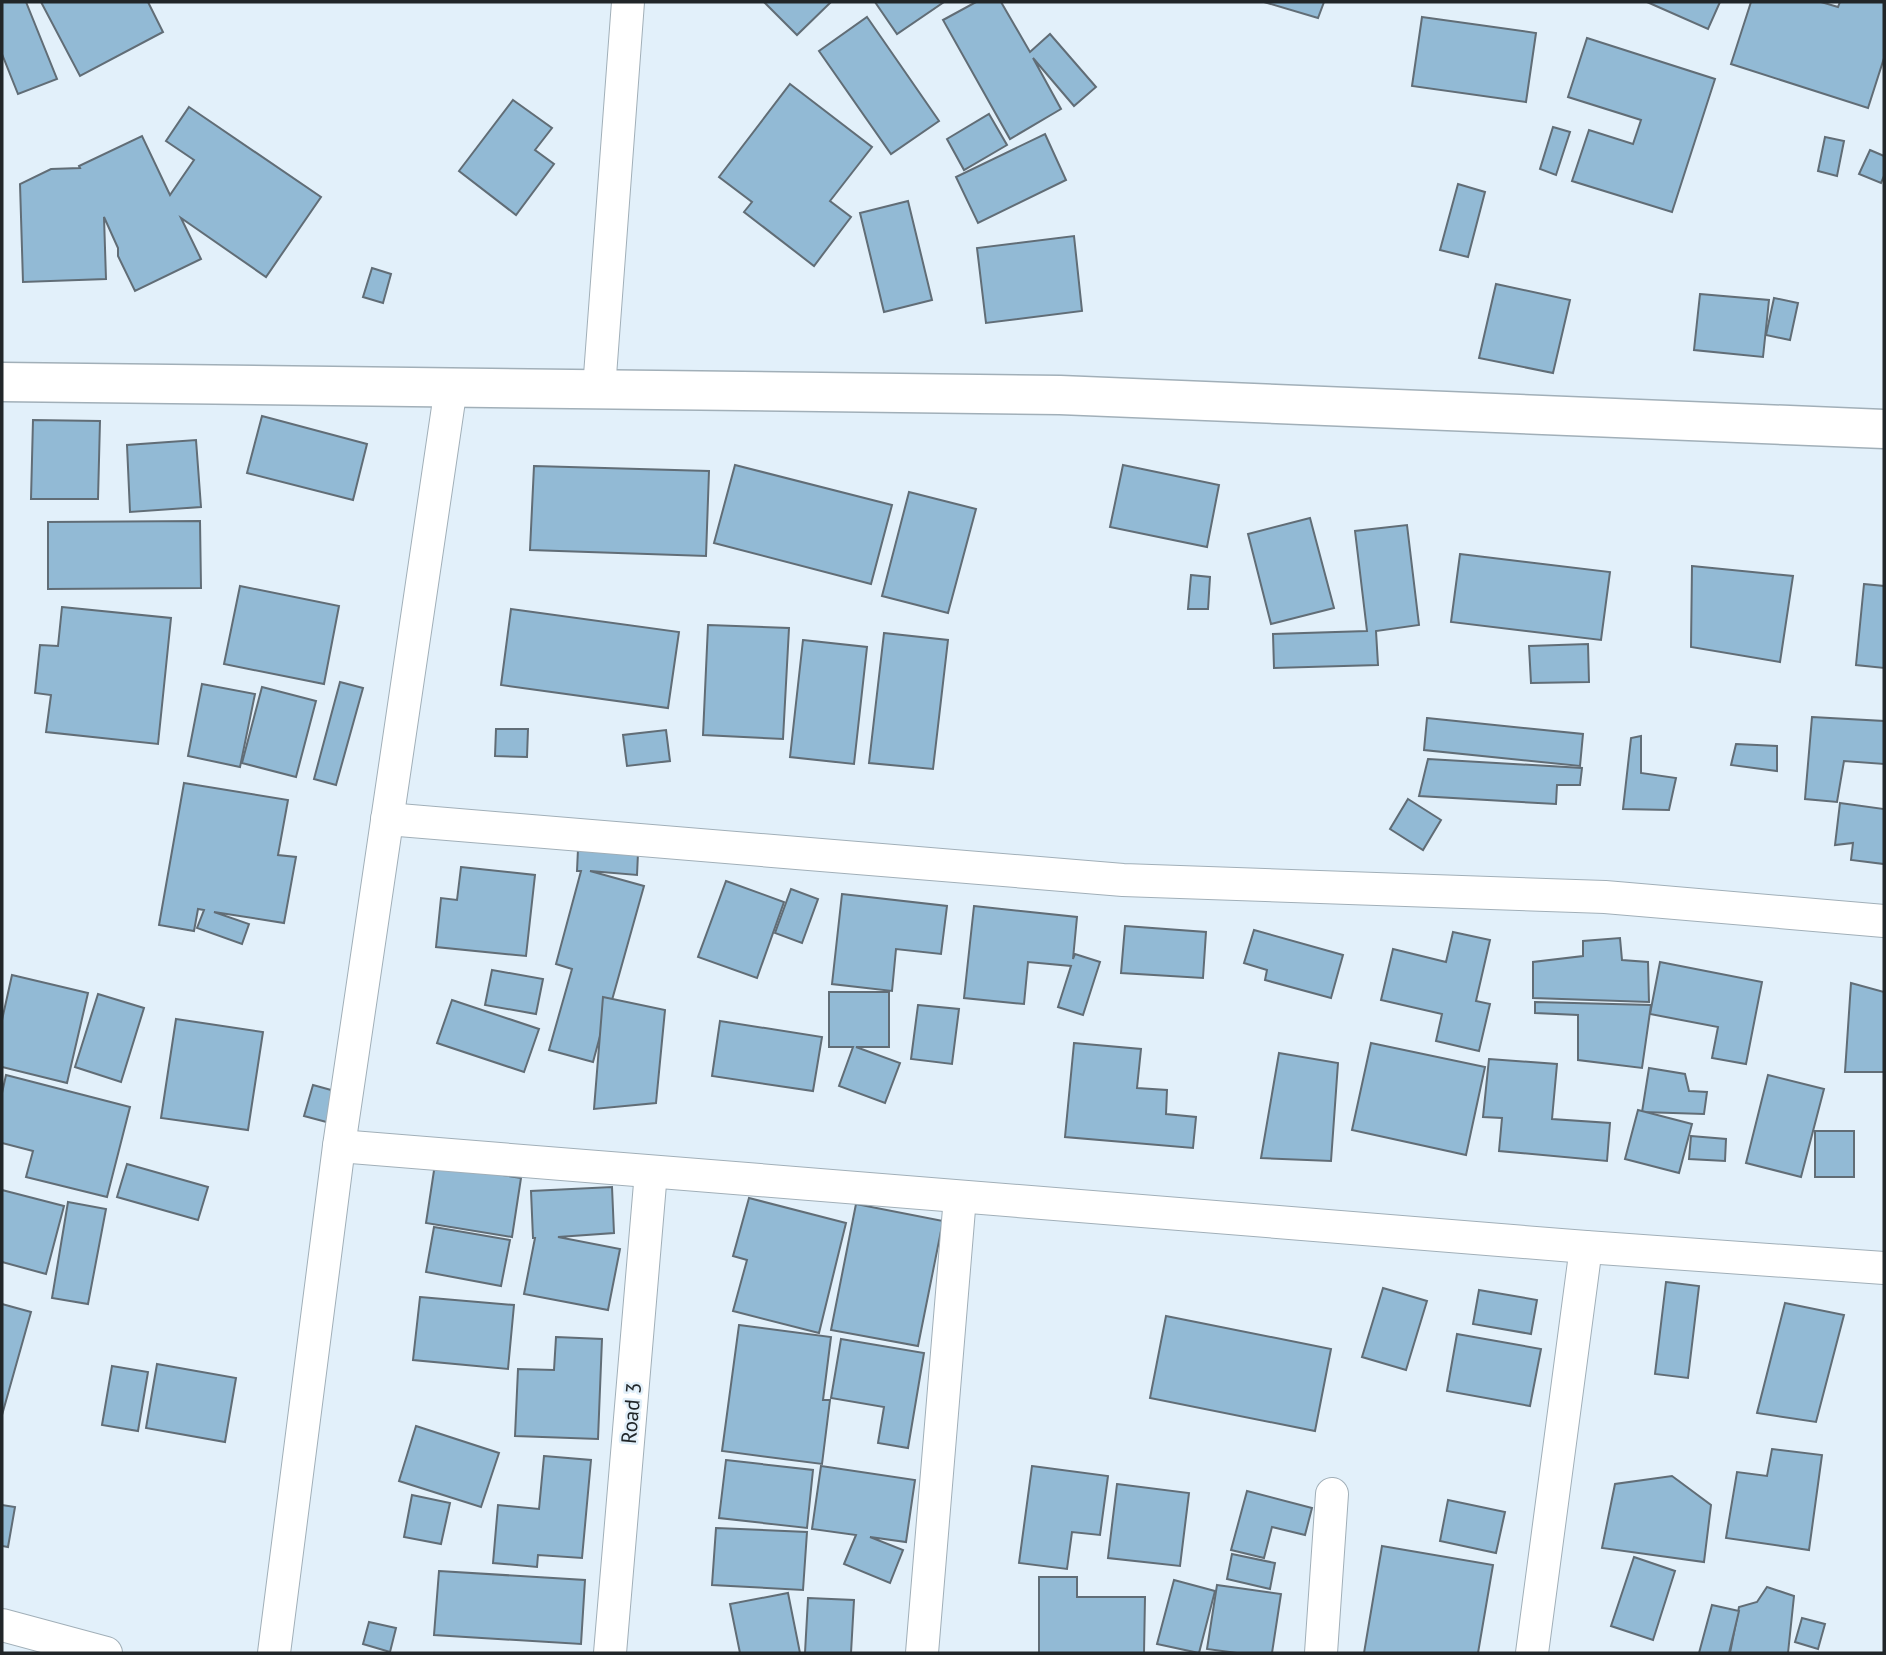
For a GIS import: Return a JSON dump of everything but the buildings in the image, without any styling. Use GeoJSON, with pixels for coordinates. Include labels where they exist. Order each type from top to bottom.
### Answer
{"type":"FeatureCollection","features":[{"type":"Feature","properties":{"kind":"street"},"geometry":{"type":"LineString","coordinates":[[598,389],[628,2]]}},
{"type":"Feature","properties":{"kind":"street"},"geometry":{"type":"LineString","coordinates":[[2,382],[1060,396],[1884,429]]}},
{"type":"Feature","properties":{"kind":"street"},"geometry":{"type":"LineString","coordinates":[[274,1653],[339,1146],[450,387]]}},
{"type":"Feature","properties":{"kind":"street"},"geometry":{"type":"LineString","coordinates":[[387,819],[1123,880],[1605,897],[1884,921]]}},
{"type":"Feature","properties":{"kind":"street"},"geometry":{"type":"LineString","coordinates":[[339,1146],[1586,1247],[1884,1268]]}},
{"type":"Feature","properties":{"kind":"street","name":"Road 3"},"geometry":{"type":"LineString","coordinates":[[610,1653],[651,1172]]}},
{"type":"Feature","properties":{"kind":"street"},"geometry":{"type":"LineString","coordinates":[[922,1653],[960,1197]]}},
{"type":"Feature","properties":{"kind":"street"},"geometry":{"type":"LineString","coordinates":[[1532,1653],[1586,1247]]}},
{"type":"Feature","properties":{"kind":"street"},"geometry":{"type":"LineString","coordinates":[[1321,1653],[1332,1494]]}},
{"type":"Feature","properties":{"kind":"street"},"geometry":{"type":"LineString","coordinates":[[2,1625],[106,1653]]}}]}
